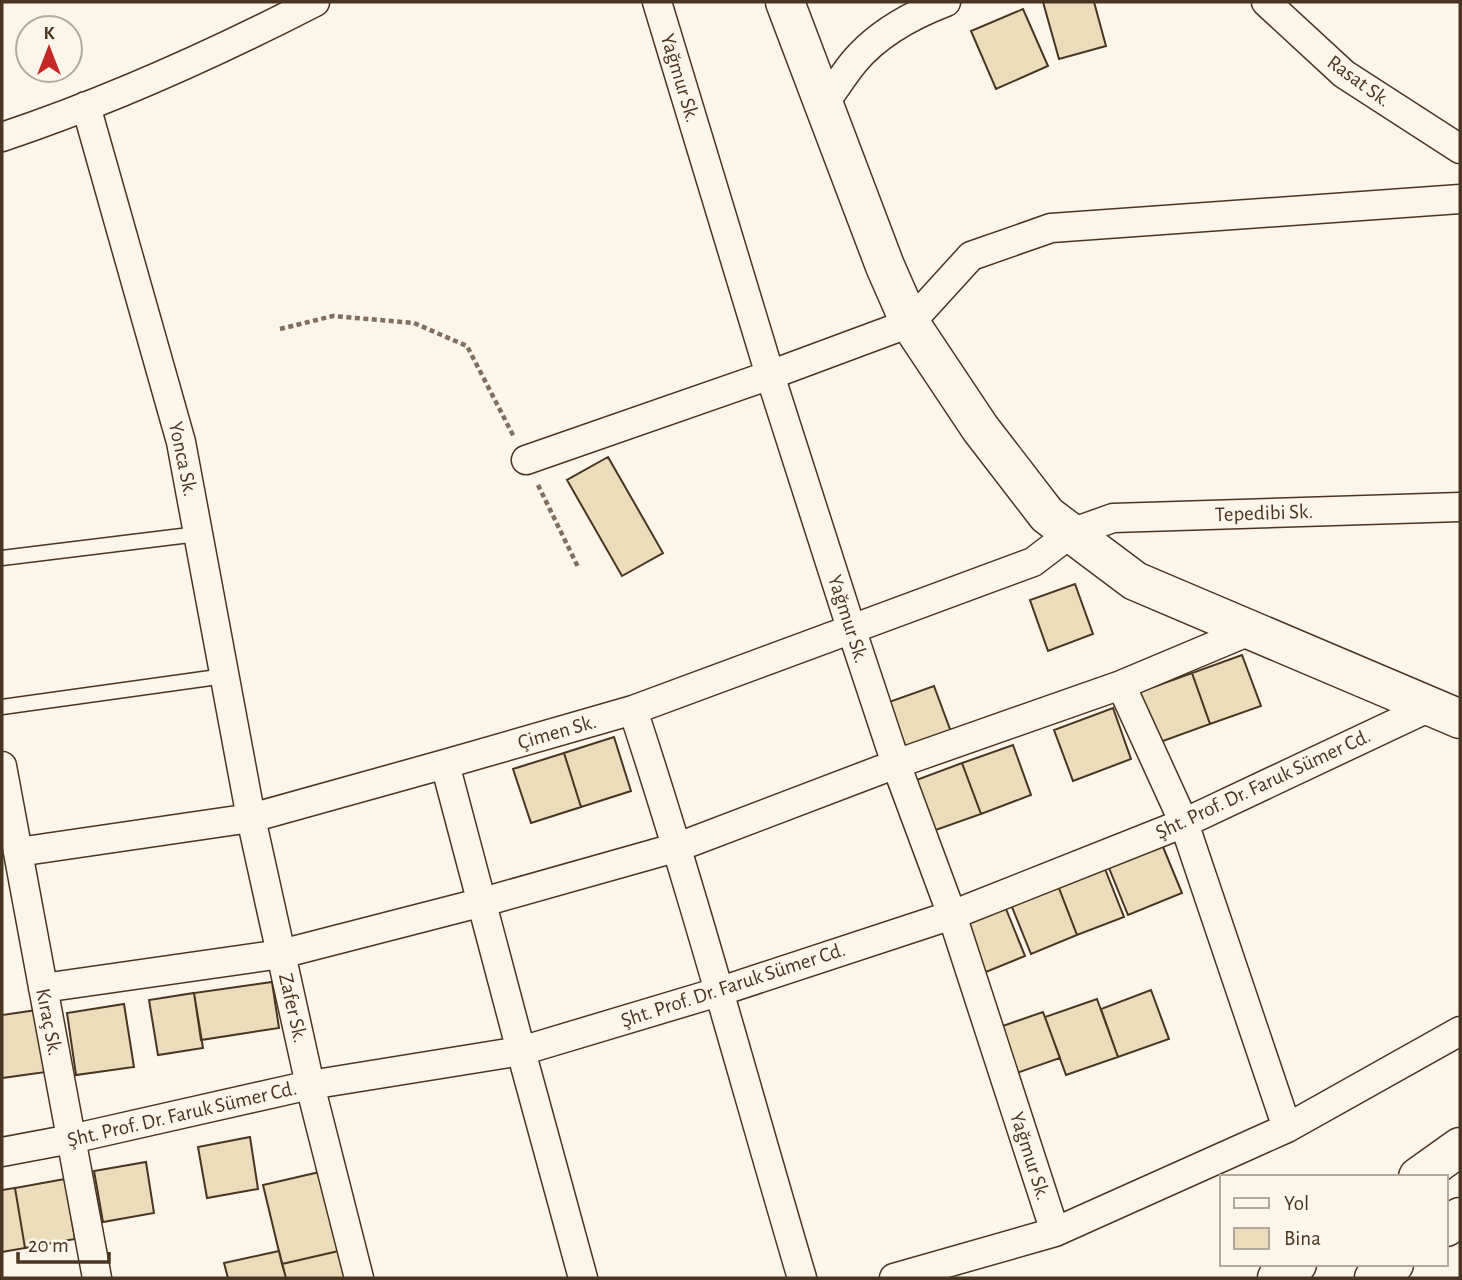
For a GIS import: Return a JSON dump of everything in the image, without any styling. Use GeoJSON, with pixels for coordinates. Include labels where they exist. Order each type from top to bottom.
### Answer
{"type":"FeatureCollection","features":[{"type":"Feature","properties":{"kind":"main road"},"geometry":{"type":"LineString","coordinates":[[785,2],[885,265],[910,323],[980,428],[1047,515],[1135,582],[1445,713]]}},
{"type":"Feature","properties":{"kind":"main road"},"geometry":{"type":"LineString","coordinates":[[1421,1175],[1460,1147]]}},
{"type":"Feature","properties":{"kind":"main road"},"geometry":{"type":"LineString","coordinates":[[1278,1278],[1294,1266]]}},
{"type":"Feature","properties":{"kind":"main road"},"geometry":{"type":"LineString","coordinates":[[1374,1278],[1391,1266]]}},
{"type":"Feature","properties":{"kind":"street"},"geometry":{"type":"LineString","coordinates":[[2,138],[185,65],[315,2]]}},
{"type":"Feature","properties":{"kind":"street","name":"Yağmur Sk."},"geometry":{"type":"LineString","coordinates":[[657,2],[770,375],[851,628],[896,764],[952,915],[1055,1232]]}},
{"type":"Feature","properties":{"kind":"street"},"geometry":{"type":"LineString","coordinates":[[825,102],[856,60],[917,7],[946,2]]}},
{"type":"Feature","properties":{"kind":"street","name":"Rasat Sk."},"geometry":{"type":"LineString","coordinates":[[1266,2],[1344,75],[1460,149]]}},
{"type":"Feature","properties":{"kind":"street","name":"Yonca Sk."},"geometry":{"type":"LineString","coordinates":[[86,106],[181,442],[251,818]]}},
{"type":"Feature","properties":{"kind":"street"},"geometry":{"type":"LineString","coordinates":[[526,460],[910,323],[971,256],[1051,228],[1460,199]]}},
{"type":"Feature","properties":{"kind":"street","name":"Tepedibi Sk."},"geometry":{"type":"LineString","coordinates":[[1071,533],[1113,518],[1460,507]]}},
{"type":"Feature","properties":{"kind":"street","name":"Çimen Sk."},"geometry":{"type":"LineString","coordinates":[[18,852],[251,818],[633,710],[1032,562],[1071,533]]}},
{"type":"Feature","properties":{"kind":"street"},"geometry":{"type":"LineString","coordinates":[[43,988],[281,954],[483,902],[678,847],[896,764],[1121,685],[1252,630]]}},
{"type":"Feature","properties":{"kind":"street"},"geometry":{"type":"LineString","coordinates":[[1121,685],[1184,823],[1287,1128]]}},
{"type":"Feature","properties":{"kind":"street"},"geometry":{"type":"LineString","coordinates":[[633,710],[678,847],[802,1278]]}},
{"type":"Feature","properties":{"kind":"street","name":"Şht. Prof. Dr. Faruk Sümer Cd."},"geometry":{"type":"LineString","coordinates":[[2,1152],[310,1085],[521,1052],[718,992],[952,915],[1184,823],[1445,713]]}},
{"type":"Feature","properties":{"kind":"street"},"geometry":{"type":"LineString","coordinates":[[445,764],[583,1278]]}},
{"type":"Feature","properties":{"kind":"street","name":"Kıraç Sk."},"geometry":{"type":"LineString","coordinates":[[2,766],[97,1278]]}},
{"type":"Feature","properties":{"kind":"street","name":"Zafer Sk."},"geometry":{"type":"LineString","coordinates":[[251,818],[310,1085],[359,1278]]}},
{"type":"Feature","properties":{"kind":"street"},"geometry":{"type":"LineString","coordinates":[[894,1278],[1055,1232],[1287,1128],[1460,1031]]}},
{"type":"Feature","properties":{"kind":"lane"},"geometry":{"type":"LineString","coordinates":[[2,558],[198,534]]}},
{"type":"Feature","properties":{"kind":"lane"},"geometry":{"type":"LineString","coordinates":[[2,707],[225,677]]}},
{"type":"Feature","properties":{"kind":"path"},"geometry":{"type":"LineString","coordinates":[[280,329],[333,316],[414,323],[467,346],[579,569]]}},
{"type":"Feature","properties":{"kind":"building"},"geometry":{"type":"Polygon","coordinates":[[[1043,2],[1094,2],[1106,46],[1059,59],[1043,2]]]}},
{"type":"Feature","properties":{"kind":"building"},"geometry":{"type":"Polygon","coordinates":[[[1023,9],[1048,66],[996,89],[971,31],[1023,9]]]}},
{"type":"Feature","properties":{"kind":"building"},"geometry":{"type":"Polygon","coordinates":[[[608,457],[663,553],[622,576],[567,480],[608,457]]]}},
{"type":"Feature","properties":{"kind":"building"},"geometry":{"type":"Polygon","coordinates":[[[1075,584],[1093,634],[1048,651],[1030,600],[1075,584]]]}},
{"type":"Feature","properties":{"kind":"building"},"geometry":{"type":"Polygon","coordinates":[[[1242,655],[1261,706],[1210,724],[1192,673],[1242,655]]]}},
{"type":"Feature","properties":{"kind":"building"},"geometry":{"type":"Polygon","coordinates":[[[1192,673],[1210,724],[1152,745],[1134,694],[1192,673]]]}},
{"type":"Feature","properties":{"kind":"building"},"geometry":{"type":"Polygon","coordinates":[[[934,686],[954,740],[909,756],[889,702],[934,686]]]}},
{"type":"Feature","properties":{"kind":"building"},"geometry":{"type":"Polygon","coordinates":[[[1113,708],[1131,759],[1073,781],[1054,730],[1113,708]]]}},
{"type":"Feature","properties":{"kind":"building"},"geometry":{"type":"Polygon","coordinates":[[[614,737],[631,791],[581,807],[564,753],[614,737]]]}},
{"type":"Feature","properties":{"kind":"building"},"geometry":{"type":"Polygon","coordinates":[[[1013,745],[1031,795],[981,814],[962,763],[1013,745]]]}},
{"type":"Feature","properties":{"kind":"building"},"geometry":{"type":"Polygon","coordinates":[[[564,753],[581,807],[531,823],[513,769],[564,753]]]}},
{"type":"Feature","properties":{"kind":"building"},"geometry":{"type":"Polygon","coordinates":[[[962,763],[981,814],[930,832],[911,782],[962,763]]]}},
{"type":"Feature","properties":{"kind":"building"},"geometry":{"type":"Polygon","coordinates":[[[1161,842],[1182,893],[1128,915],[1107,863],[1161,842]]]}},
{"type":"Feature","properties":{"kind":"building"},"geometry":{"type":"Polygon","coordinates":[[[1103,864],[1124,917],[1077,935],[1057,883],[1103,864]]]}},
{"type":"Feature","properties":{"kind":"building"},"geometry":{"type":"Polygon","coordinates":[[[1057,883],[1077,935],[1031,954],[1010,902],[1057,883]]]}},
{"type":"Feature","properties":{"kind":"building"},"geometry":{"type":"Polygon","coordinates":[[[1004,904],[1025,956],[981,974],[960,922],[1004,904]]]}},
{"type":"Feature","properties":{"kind":"building"},"geometry":{"type":"Polygon","coordinates":[[[272,982],[279,1028],[201,1040],[194,993],[272,982]]]}},
{"type":"Feature","properties":{"kind":"building"},"geometry":{"type":"Polygon","coordinates":[[[1151,990],[1169,1039],[1118,1057],[1101,1009],[1151,990]]]}},
{"type":"Feature","properties":{"kind":"building"},"geometry":{"type":"Polygon","coordinates":[[[194,993],[203,1048],[158,1055],[149,1000],[194,993]]]}},
{"type":"Feature","properties":{"kind":"building"},"geometry":{"type":"Polygon","coordinates":[[[1097,999],[1118,1057],[1066,1075],[1045,1017],[1097,999]]]}},
{"type":"Feature","properties":{"kind":"building"},"geometry":{"type":"Polygon","coordinates":[[[124,1004],[134,1067],[76,1075],[67,1013],[124,1004]]]}},
{"type":"Feature","properties":{"kind":"building"},"geometry":{"type":"Polygon","coordinates":[[[37,1010],[46,1072],[2,1078],[2,1015],[37,1010]]]}},
{"type":"Feature","properties":{"kind":"building"},"geometry":{"type":"Polygon","coordinates":[[[1043,1012],[1060,1058],[1011,1075],[994,1029],[1043,1012]]]}},
{"type":"Feature","properties":{"kind":"building"},"geometry":{"type":"Polygon","coordinates":[[[250,1137],[258,1189],[207,1198],[198,1147],[250,1137]]]}},
{"type":"Feature","properties":{"kind":"building"},"geometry":{"type":"Polygon","coordinates":[[[146,1162],[154,1213],[103,1222],[94,1171],[146,1162]]]}},
{"type":"Feature","properties":{"kind":"building"},"geometry":{"type":"Polygon","coordinates":[[[324,1171],[343,1250],[282,1264],[263,1185],[324,1171]]]}},
{"type":"Feature","properties":{"kind":"building"},"geometry":{"type":"Polygon","coordinates":[[[65,1179],[75,1239],[25,1248],[15,1188],[65,1179]]]}},
{"type":"Feature","properties":{"kind":"building"},"geometry":{"type":"Polygon","coordinates":[[[15,1188],[25,1248],[2,1252],[2,1190],[15,1188]]]}},
{"type":"Feature","properties":{"kind":"building"},"geometry":{"type":"Polygon","coordinates":[[[343,1250],[350,1278],[286,1278],[282,1264],[343,1250]]]}},
{"type":"Feature","properties":{"kind":"building"},"geometry":{"type":"Polygon","coordinates":[[[279,1251],[286,1278],[228,1278],[224,1263],[279,1251]]]}}]}
